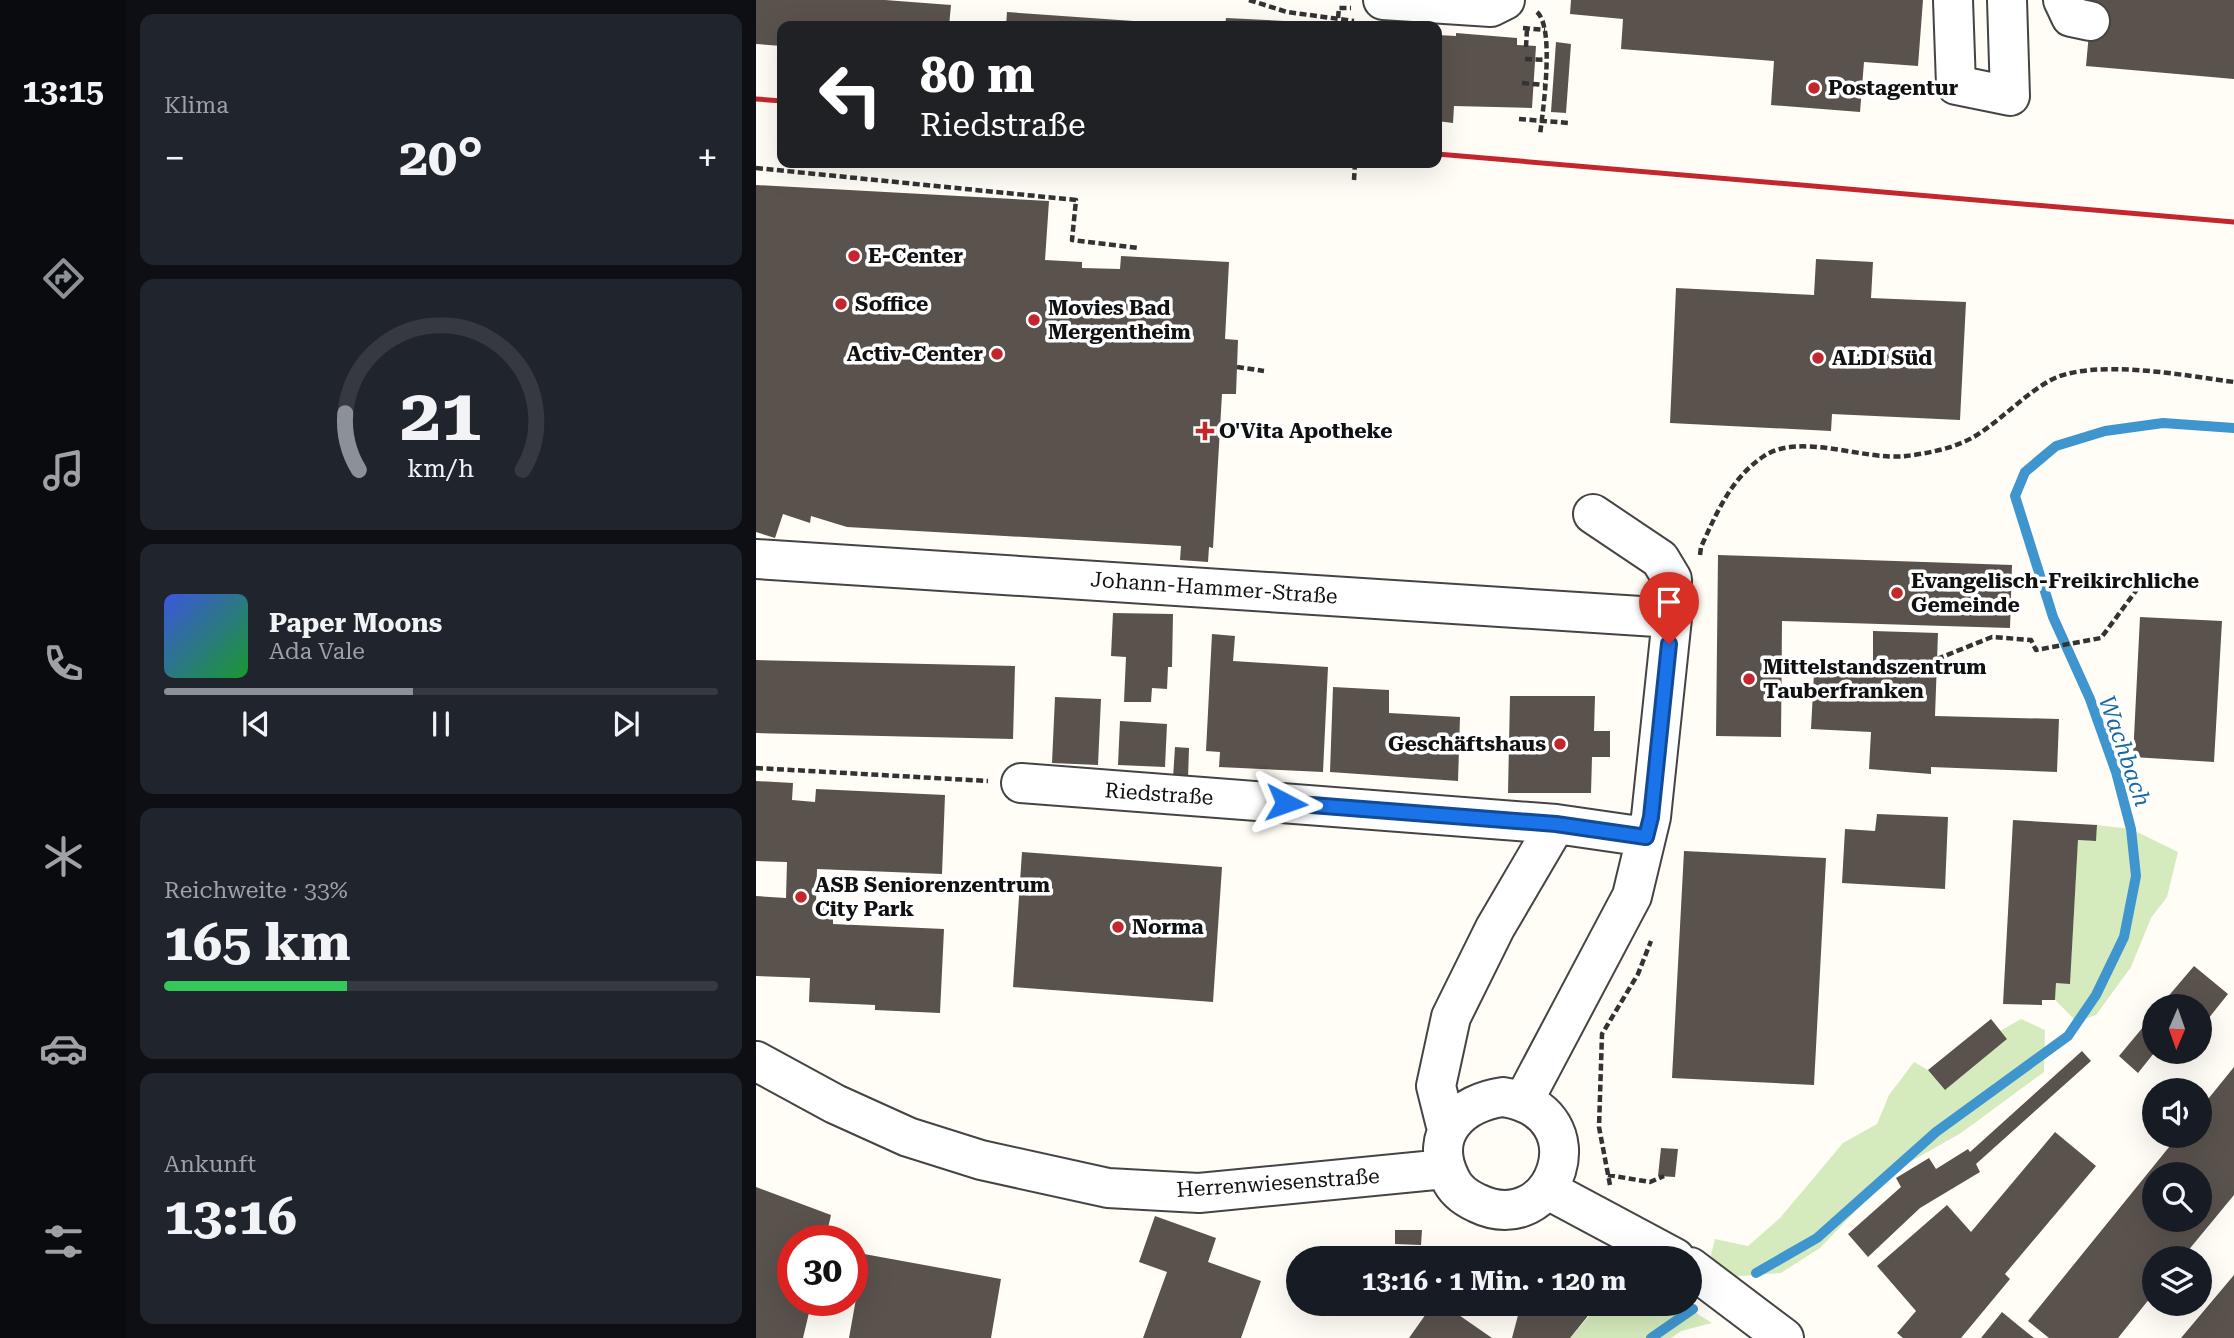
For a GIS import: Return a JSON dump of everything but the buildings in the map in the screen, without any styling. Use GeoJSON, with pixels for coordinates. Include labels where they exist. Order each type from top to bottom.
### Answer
{"type":"FeatureCollection","features":[{"type":"Feature","properties":{"kind":"street"},"geometry":{"type":"LineString","coordinates":[[1953,0],[1956,85],[2010,96],[2007,0]]}},
{"type":"Feature","properties":{"kind":"street"},"geometry":{"type":"LineString","coordinates":[[1399,1],[1491,7],[1522,12]]}},
{"type":"Feature","properties":{"kind":"street"},"geometry":{"type":"LineString","coordinates":[[1524,1100],[1632,896],[1651,817],[1672,618],[1672,579],[1660,559],[1594,514]]}},
{"type":"Feature","properties":{"kind":"street","name":"Johann-Hammer-Straße"},"geometry":{"type":"LineString","coordinates":[[756,559],[1672,618]]}},
{"type":"Feature","properties":{"kind":"street","name":"Riedstraße"},"geometry":{"type":"LineString","coordinates":[[1021,783],[1556,824],[1646,837]]}},
{"type":"Feature","properties":{"kind":"street"},"geometry":{"type":"LineString","coordinates":[[1447,1130],[1461,1112],[1481,1100],[1503,1097],[1524,1100],[1543,1112],[1559,1146],[1555,1178],[1548,1190],[1530,1203],[1506,1209],[1487,1208],[1468,1199],[1453,1186],[1446,1169],[1444,1148],[1447,1130],[1436,1086],[1451,1017],[1494,928],[1556,824]]}},
{"type":"Feature","properties":{"kind":"street","name":"Herrenwiesenstraße"},"geometry":{"type":"LineString","coordinates":[[756,1061],[835,1104],[908,1137],[981,1160],[1108,1188],[1199,1193],[1446,1169]]}},
{"type":"Feature","properties":{"kind":"street"},"geometry":{"type":"LineString","coordinates":[[1548,1190],[1653,1246]]}},
{"type":"Feature","properties":{"kind":"street"},"geometry":{"type":"LineString","coordinates":[[1702,1276],[1784,1338]]}},
{"type":"Feature","properties":{"kind":"path"},"geometry":{"type":"LineString","coordinates":[[1250,0],[1287,12],[1345,20]]}},
{"type":"Feature","properties":{"kind":"path"},"geometry":{"type":"LineString","coordinates":[[1526,47],[1522,12],[1542,16],[1547,39],[1541,135]]}},
{"type":"Feature","properties":{"kind":"path"},"geometry":{"type":"LineString","coordinates":[[1525,59],[1546,61]]}},
{"type":"Feature","properties":{"kind":"path"},"geometry":{"type":"LineString","coordinates":[[1522,83],[1544,85]]}},
{"type":"Feature","properties":{"kind":"path"},"geometry":{"type":"LineString","coordinates":[[1519,119],[1569,122]]}},
{"type":"Feature","properties":{"kind":"path"},"geometry":{"type":"LineString","coordinates":[[756,168],[1076,200],[1072,240],[1139,248]]}},
{"type":"Feature","properties":{"kind":"path"},"geometry":{"type":"LineString","coordinates":[[1354,180],[1355,168]]}},
{"type":"Feature","properties":{"kind":"path"},"geometry":{"type":"LineString","coordinates":[[1237,367],[1264,371]]}},
{"type":"Feature","properties":{"kind":"path"},"geometry":{"type":"LineString","coordinates":[[1700,558],[1700,547],[1728,489],[1765,455],[1796,447],[1902,457],[1948,448],[1976,436],[2051,379],[2099,369],[2140,370],[2234,382]]}},
{"type":"Feature","properties":{"kind":"path"},"geometry":{"type":"LineString","coordinates":[[1937,659],[1992,637],[2031,640],[2036,650],[2101,638],[2147,576]]}},
{"type":"Feature","properties":{"kind":"path"},"geometry":{"type":"LineString","coordinates":[[756,768],[1021,783]]}},
{"type":"Feature","properties":{"kind":"path"},"geometry":{"type":"LineString","coordinates":[[1611,1188],[1599,1127],[1602,1034],[1638,974],[1656,929]]}},
{"type":"Feature","properties":{"kind":"path"},"geometry":{"type":"LineString","coordinates":[[1608,1175],[1650,1182],[1664,1177]]}},
{"type":"Feature","properties":{"kind":"green space"},"geometry":{"type":"Polygon","coordinates":[[[2097,825],[2131,829],[2178,852],[2167,897],[2151,918],[2131,967],[2096,1015],[2077,1022],[2055,1000],[2056,983],[2070,983],[2078,840],[2096,841],[2097,825]]]}},
{"type":"Feature","properties":{"kind":"green space"},"geometry":{"type":"Polygon","coordinates":[[[2021,1019],[2045,1030],[2044,1072],[1961,1133],[1894,1171],[1820,1248],[1781,1273],[1705,1279],[1715,1239],[1748,1246],[1780,1218],[1843,1143],[1877,1124],[1889,1095],[1914,1062],[1928,1070],[1945,1090],[2007,1039],[2000,1031],[2021,1019]]]}},
{"type":"Feature","properties":{"kind":"green space"},"geometry":{"type":"Polygon","coordinates":[[[1589,1316],[1701,1316],[1712,1323],[1681,1331],[1671,1338],[1570,1338],[1589,1316]]]}},
{"type":"Feature","properties":{"kind":"waterway","name":"Wachbach"},"geometry":{"type":"LineString","coordinates":[[1756,1273],[1817,1238],[1936,1132],[2068,1036],[2096,995],[2124,937],[2136,876],[2131,829],[2116,772],[2090,699],[2053,617],[2015,496],[2025,472],[2056,446],[2105,431],[2163,423],[2234,428]]}},
{"type":"Feature","properties":{"kind":"waterway","name":"Wachbach"},"geometry":{"type":"LineString","coordinates":[[1651,1338],[1683,1316]]}},
{"type":"Feature","properties":{"kind":"railway"},"geometry":{"type":"LineString","coordinates":[[756,99],[777,101]]}},
{"type":"Feature","properties":{"kind":"railway"},"geometry":{"type":"LineString","coordinates":[[1442,154],[2234,222]]}},
{"type":"Feature","properties":{"kind":"place","name":"Postagentur"},"geometry":{"type":"Point","coordinates":[1814,88]}},
{"type":"Feature","properties":{"kind":"place","name":"E-Center"},"geometry":{"type":"Point","coordinates":[854,256]}},
{"type":"Feature","properties":{"kind":"place","name":"Soffice"},"geometry":{"type":"Point","coordinates":[841,304]}},
{"type":"Feature","properties":{"kind":"place","name":"Movies Bad Mergentheim"},"geometry":{"type":"Point","coordinates":[1034,320]}},
{"type":"Feature","properties":{"kind":"place","name":"Activ-Center"},"geometry":{"type":"Point","coordinates":[997,354]}},
{"type":"Feature","properties":{"kind":"place","name":"ALDI Süd"},"geometry":{"type":"Point","coordinates":[1818,358]}},
{"type":"Feature","properties":{"kind":"place","name":"O'Vita Apotheke"},"geometry":{"type":"Point","coordinates":[1205,431]}},
{"type":"Feature","properties":{"kind":"place","name":"Evangelisch-Freikirchliche Gemeinde"},"geometry":{"type":"Point","coordinates":[1897,593]}},
{"type":"Feature","properties":{"kind":"place","name":"Mittelstandszentrum Tauberfranken"},"geometry":{"type":"Point","coordinates":[1749,679]}},
{"type":"Feature","properties":{"kind":"place","name":"Geschäftshaus"},"geometry":{"type":"Point","coordinates":[1560,744]}},
{"type":"Feature","properties":{"kind":"place","name":"ASB Seniorenzentrum City Park"},"geometry":{"type":"Point","coordinates":[801,897]}},
{"type":"Feature","properties":{"kind":"place","name":"Norma"},"geometry":{"type":"Point","coordinates":[1118,927]}},
{"type":"Feature","properties":{"kind":"route"},"geometry":{"type":"LineString","coordinates":[[1286,803],[1556,824],[1646,837],[1651,817],[1669,644]]}}]}
